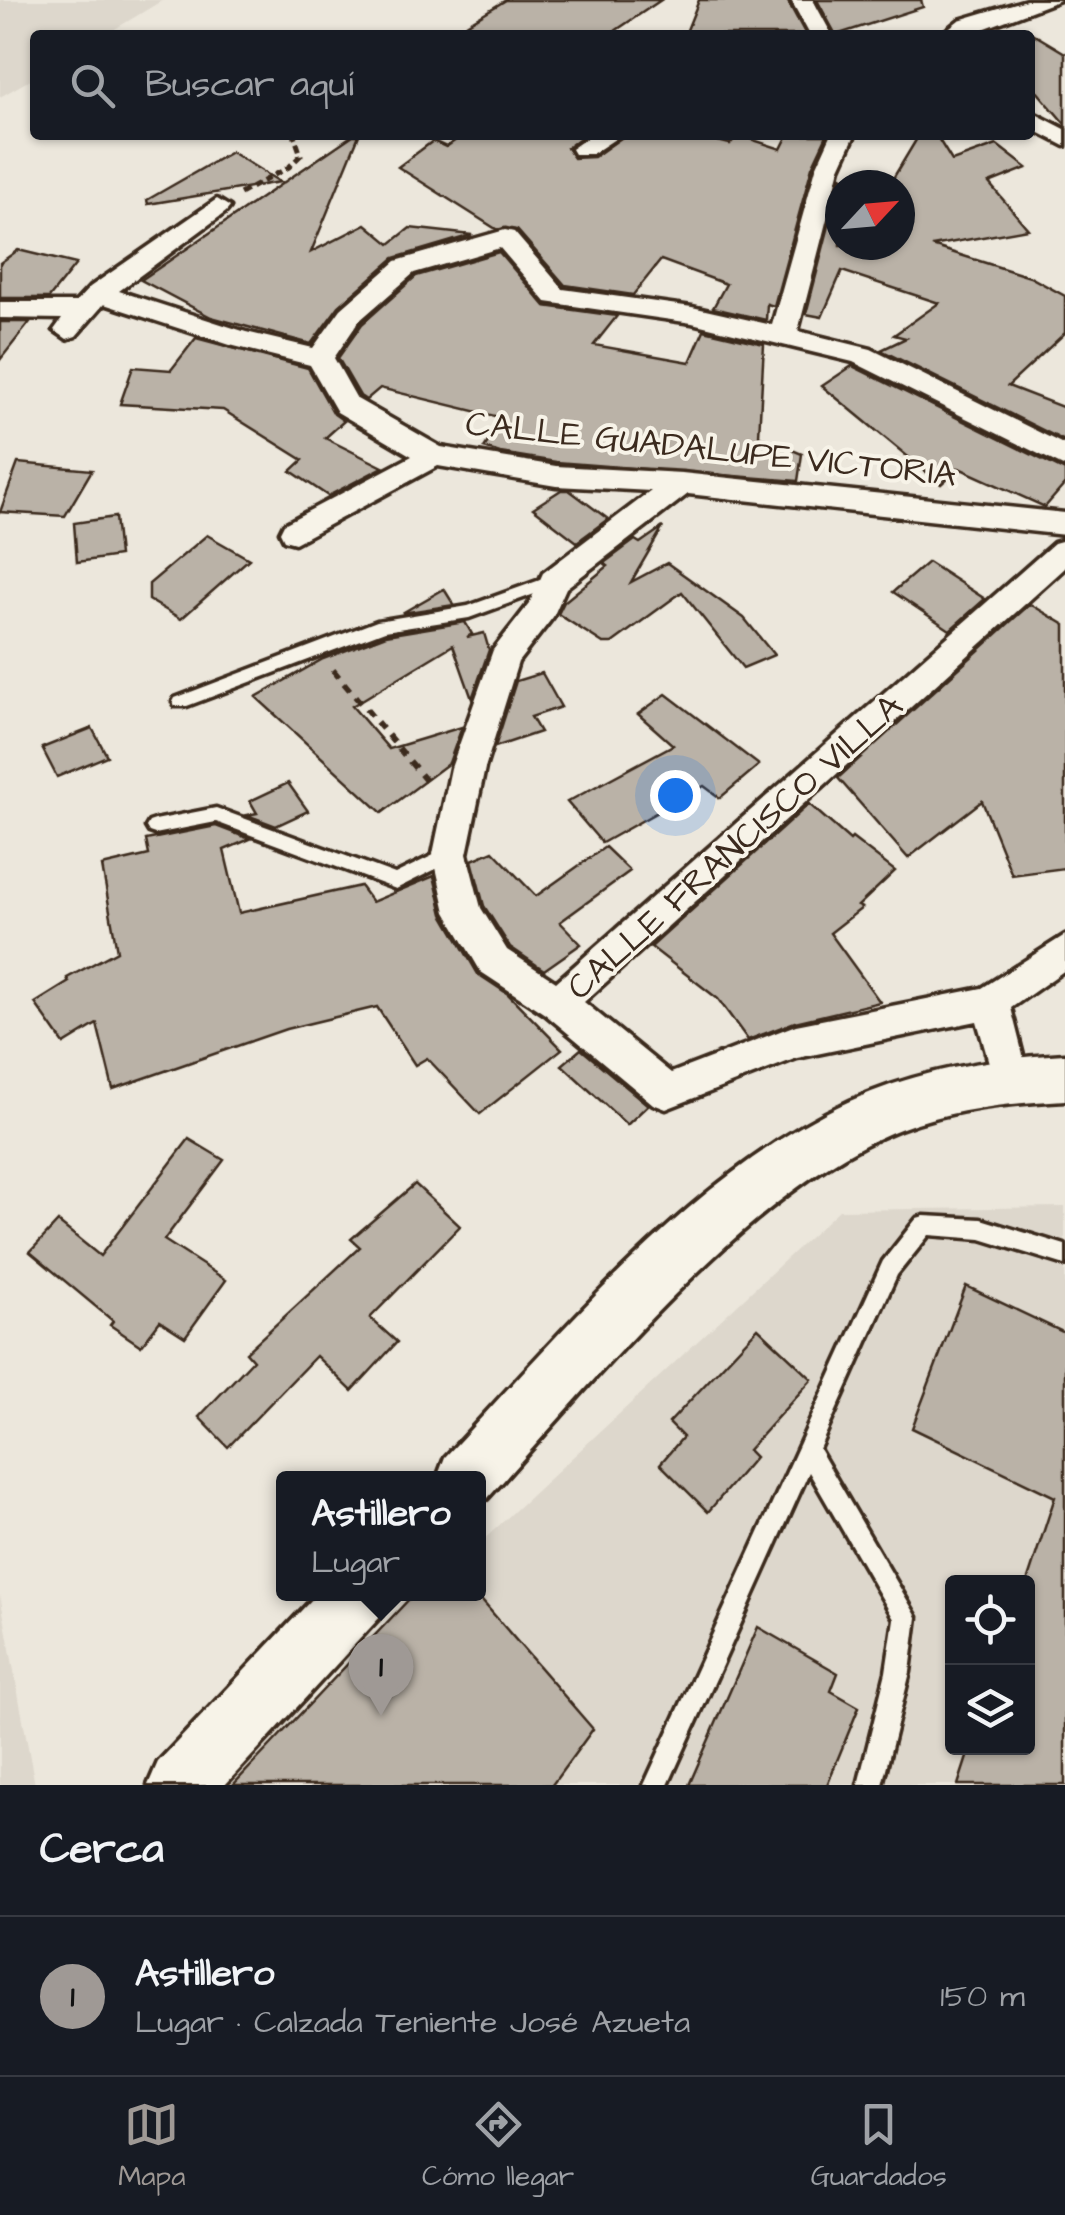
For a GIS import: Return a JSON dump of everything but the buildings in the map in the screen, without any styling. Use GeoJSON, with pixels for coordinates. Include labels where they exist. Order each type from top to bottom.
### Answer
{"type":"FeatureCollection","features":[{"type":"Feature","properties":{"kind":"main road"},"geometry":{"type":"LineString","coordinates":[[473,1471],[638,1295],[709,1229],[848,1128],[929,1097],[1010,1079],[1065,1077]]}},
{"type":"Feature","properties":{"kind":"main road"},"geometry":{"type":"LineString","coordinates":[[180,1785],[352,1601]]}},
{"type":"Feature","properties":{"kind":"street"},"geometry":{"type":"LineString","coordinates":[[802,0],[818,30]]}},
{"type":"Feature","properties":{"kind":"street"},"geometry":{"type":"LineString","coordinates":[[960,30],[1049,0]]}},
{"type":"Feature","properties":{"kind":"street"},"geometry":{"type":"LineString","coordinates":[[1035,121],[1065,139]]}},
{"type":"Feature","properties":{"kind":"street"},"geometry":{"type":"LineString","coordinates":[[583,149],[600,140]]}},
{"type":"Feature","properties":{"kind":"street"},"geometry":{"type":"LineString","coordinates":[[782,339],[828,168],[841,140]]}},
{"type":"Feature","properties":{"kind":"street"},"geometry":{"type":"LineString","coordinates":[[82,311],[218,207]]}},
{"type":"Feature","properties":{"kind":"street"},"geometry":{"type":"LineString","coordinates":[[0,310],[82,311],[320,358],[350,316],[405,267],[505,238],[555,296],[692,315],[862,356],[1065,457]]}},
{"type":"Feature","properties":{"kind":"street","name":"CALLE GUADALUPE VICTORIA"},"geometry":{"type":"LineString","coordinates":[[320,358],[347,404],[434,456],[556,476],[682,483],[1065,524]]}},
{"type":"Feature","properties":{"kind":"street"},"geometry":{"type":"LineString","coordinates":[[295,532],[434,456]]}},
{"type":"Feature","properties":{"kind":"street"},"geometry":{"type":"LineString","coordinates":[[558,1003],[494,961],[464,912],[450,854],[460,810],[488,698],[504,658],[542,610],[554,581],[682,483]]}},
{"type":"Feature","properties":{"kind":"street","name":"CALLE FRANCISCO VILLA"},"geometry":{"type":"LineString","coordinates":[[1065,551],[558,1003],[666,1092],[796,1042],[990,1002],[1065,950]]}},
{"type":"Feature","properties":{"kind":"street"},"geometry":{"type":"LineString","coordinates":[[990,1002],[1010,1079]]}},
{"type":"Feature","properties":{"kind":"lane"},"geometry":{"type":"LineString","coordinates":[[181,702],[383,625],[469,612],[554,581]]}},
{"type":"Feature","properties":{"kind":"lane"},"geometry":{"type":"LineString","coordinates":[[155,828],[216,815],[396,882],[450,854]]}},
{"type":"Feature","properties":{"kind":"lane"},"geometry":{"type":"LineString","coordinates":[[656,1785],[890,1268],[924,1224],[981,1229],[1065,1255]]}},
{"type":"Feature","properties":{"kind":"lane"},"geometry":{"type":"LineString","coordinates":[[808,1450],[906,1617],[898,1672],[870,1785]]}},
{"type":"Feature","properties":{"kind":"path"},"geometry":{"type":"LineString","coordinates":[[218,207],[288,167],[301,155],[296,140]]}},
{"type":"Feature","properties":{"kind":"path"},"geometry":{"type":"LineString","coordinates":[[316,650],[424,780],[460,810]]}},
{"type":"Feature","properties":{"kind":"shaded area"},"geometry":{"type":"Polygon","coordinates":[[[0,0],[163,0],[113,30],[30,30],[30,80],[0,97],[0,0]]]}},
{"type":"Feature","properties":{"kind":"shaded area"},"geometry":{"type":"Polygon","coordinates":[[[1065,1207],[1065,1785],[219,1785],[417,1601],[486,1601],[486,1538],[839,1210],[1065,1207]]]}},
{"type":"Feature","properties":{"kind":"shaded area"},"geometry":{"type":"Polygon","coordinates":[[[0,1595],[35,1785],[0,1785],[0,1595]]]}},
{"type":"Feature","properties":{"kind":"place","name":"Astillero"},"geometry":{"type":"Point","coordinates":[381,1716]}}]}
